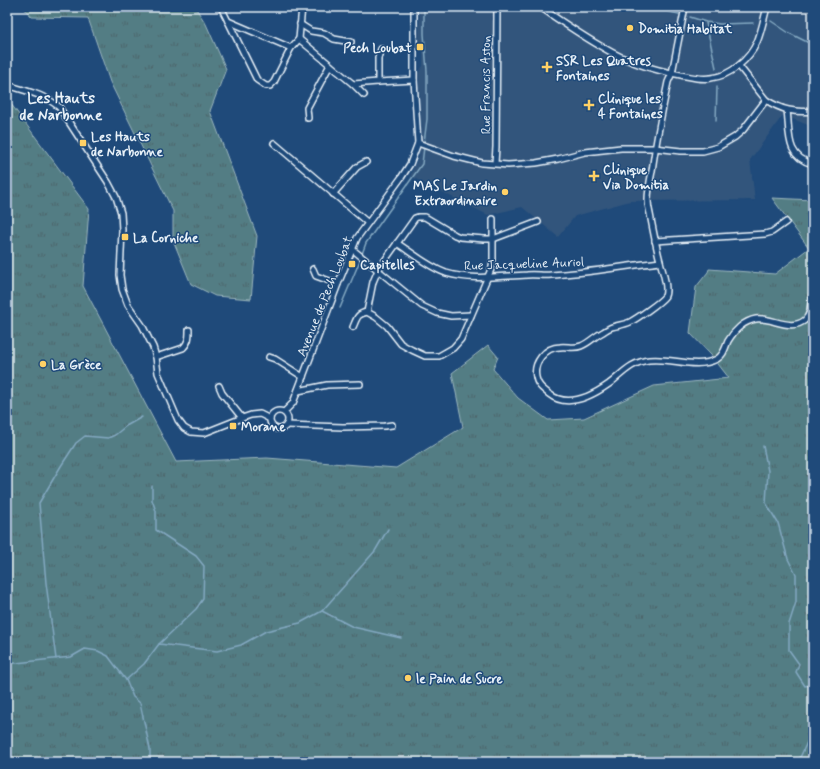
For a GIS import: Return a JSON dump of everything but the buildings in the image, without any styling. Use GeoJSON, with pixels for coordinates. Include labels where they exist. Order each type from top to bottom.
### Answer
{"type":"FeatureCollection","features":[{"type":"Feature","properties":{"kind":"street"},"geometry":{"type":"LineString","coordinates":[[221,7],[257,80],[266,86],[270,86],[274,82],[291,48],[299,39],[302,7]]}},
{"type":"Feature","properties":{"kind":"street","name":"Avenue de Pech Loubat"},"geometry":{"type":"LineString","coordinates":[[284,412],[293,403],[357,238],[401,178],[420,144],[414,80],[414,7]]}},
{"type":"Feature","properties":{"kind":"street","name":"Rue Francis Aston"},"geometry":{"type":"LineString","coordinates":[[495,163],[497,7]]}},
{"type":"Feature","properties":{"kind":"street"},"geometry":{"type":"LineString","coordinates":[[540,7],[603,48],[633,63],[672,73],[700,78],[712,78],[727,74],[739,66],[749,55],[757,42],[767,7]]}},
{"type":"Feature","properties":{"kind":"street"},"geometry":{"type":"LineString","coordinates":[[686,7],[672,73],[668,82],[655,148],[648,201],[655,241],[666,288],[666,295],[632,322],[612,327],[587,344],[573,348],[558,347],[548,351],[537,362],[536,377],[538,384],[552,396],[562,400],[572,401],[584,399],[608,385],[634,364],[646,360],[661,359],[699,364],[710,361],[718,358],[724,352],[728,341],[735,331],[745,322],[756,319],[768,319],[793,325],[804,321],[809,315],[811,297],[813,293]]}},
{"type":"Feature","properties":{"kind":"street"},"geometry":{"type":"LineString","coordinates":[[228,21],[291,48]]}},
{"type":"Feature","properties":{"kind":"street"},"geometry":{"type":"LineString","coordinates":[[300,24],[311,31],[324,33],[334,39],[351,42]]}},
{"type":"Feature","properties":{"kind":"street"},"geometry":{"type":"LineString","coordinates":[[299,39],[364,95]]}},
{"type":"Feature","properties":{"kind":"street"},"geometry":{"type":"LineString","coordinates":[[378,82],[378,58],[381,49]]}},
{"type":"Feature","properties":{"kind":"street"},"geometry":{"type":"LineString","coordinates":[[308,118],[307,108],[330,65]]}},
{"type":"Feature","properties":{"kind":"street"},"geometry":{"type":"LineString","coordinates":[[739,66],[766,100],[772,104],[796,112],[813,111]]}},
{"type":"Feature","properties":{"kind":"street"},"geometry":{"type":"LineString","coordinates":[[353,84],[414,80]]}},
{"type":"Feature","properties":{"kind":"street"},"geometry":{"type":"LineString","coordinates":[[7,85],[48,99],[58,108],[108,182],[116,197],[121,214],[122,230],[120,275],[122,289],[128,305],[149,337],[156,357],[158,374],[178,420],[184,428],[191,432],[204,433],[251,415],[260,414],[270,419]]}},
{"type":"Feature","properties":{"kind":"street"},"geometry":{"type":"LineString","coordinates":[[420,144],[454,156],[482,163],[508,165],[536,163],[585,152],[621,148],[655,148],[681,151],[703,151],[718,147],[735,137],[766,100]]}},
{"type":"Feature","properties":{"kind":"street"},"geometry":{"type":"LineString","coordinates":[[787,110],[791,148],[800,159],[813,164]]}},
{"type":"Feature","properties":{"kind":"street"},"geometry":{"type":"LineString","coordinates":[[274,143],[368,223]]}},
{"type":"Feature","properties":{"kind":"street"},"geometry":{"type":"LineString","coordinates":[[333,194],[357,167],[366,162]]}},
{"type":"Feature","properties":{"kind":"street"},"geometry":{"type":"LineString","coordinates":[[367,312],[373,282],[378,270],[415,218],[421,216],[425,217],[460,237],[493,239],[538,222]]}},
{"type":"Feature","properties":{"kind":"street"},"geometry":{"type":"LineString","coordinates":[[353,327],[358,315],[367,312],[387,326],[401,344],[425,356],[439,356],[453,348],[461,339],[492,267],[493,219]]}},
{"type":"Feature","properties":{"kind":"street"},"geometry":{"type":"LineString","coordinates":[[655,241],[765,234],[772,232],[786,222]]}},
{"type":"Feature","properties":{"kind":"street","name":"Rue Jacqueline Auriol"},"geometry":{"type":"LineString","coordinates":[[397,243],[432,267],[454,275],[471,277],[535,274],[549,276],[660,262]]}},
{"type":"Feature","properties":{"kind":"street"},"geometry":{"type":"LineString","coordinates":[[352,249],[422,306],[437,313],[451,316],[471,315]]}},
{"type":"Feature","properties":{"kind":"street"},"geometry":{"type":"LineString","coordinates":[[313,269],[316,276],[338,284]]}},
{"type":"Feature","properties":{"kind":"street"},"geometry":{"type":"LineString","coordinates":[[156,357],[184,348],[189,340],[189,330]]}},
{"type":"Feature","properties":{"kind":"street"},"geometry":{"type":"LineString","coordinates":[[269,357],[275,359],[303,377]]}},
{"type":"Feature","properties":{"kind":"street"},"geometry":{"type":"LineString","coordinates":[[298,391],[327,385],[360,384]]}},
{"type":"Feature","properties":{"kind":"street"},"geometry":{"type":"LineString","coordinates":[[219,386],[222,394],[242,418]]}},
{"type":"Feature","properties":{"kind":"street"},"geometry":{"type":"LineString","coordinates":[[287,425],[289,419],[287,414],[282,411],[275,411],[270,419],[271,424],[275,428],[280,429],[287,425],[343,427],[392,425]]}},
{"type":"Feature","properties":{"kind":"shaded area"},"geometry":{"type":"Polygon","coordinates":[[[420,7],[813,7],[813,127],[783,115],[750,160],[755,200],[630,201],[575,216],[558,237],[522,207],[488,215],[410,176],[419,156],[422,136],[418,73],[423,66],[423,47],[418,41],[420,7]]]}},
{"type":"Feature","properties":{"kind":"green space"},"geometry":{"type":"Polygon","coordinates":[[[23,7],[195,7],[206,24],[226,69],[210,111],[257,236],[251,299],[215,296],[191,284],[173,240],[173,211],[110,82],[88,18],[32,17],[23,7]]]}},
{"type":"Feature","properties":{"kind":"green space"},"geometry":{"type":"Polygon","coordinates":[[[11,104],[89,209],[83,286],[176,462],[267,458],[396,468],[463,427],[452,373],[488,345],[498,357],[493,369],[518,398],[548,420],[584,418],[654,386],[729,378],[711,355],[690,333],[696,287],[709,269],[775,274],[809,248],[772,198],[813,200],[813,762],[7,762],[7,110],[11,104]]]}},
{"type":"Feature","properties":{"kind":"waterway"},"geometry":{"type":"LineString","coordinates":[[424,7],[424,34],[427,71],[427,119],[424,143]]}},
{"type":"Feature","properties":{"kind":"waterway"},"geometry":{"type":"LineString","coordinates":[[647,7],[679,14]]}},
{"type":"Feature","properties":{"kind":"waterway"},"geometry":{"type":"LineString","coordinates":[[690,17],[706,22],[720,24],[753,23]]}},
{"type":"Feature","properties":{"kind":"waterway"},"geometry":{"type":"LineString","coordinates":[[771,21],[789,33],[813,45]]}},
{"type":"Feature","properties":{"kind":"waterway"},"geometry":{"type":"LineString","coordinates":[[706,23],[716,68]]}},
{"type":"Feature","properties":{"kind":"waterway"},"geometry":{"type":"LineString","coordinates":[[716,121],[717,87]]}},
{"type":"Feature","properties":{"kind":"waterway"},"geometry":{"type":"LineString","coordinates":[[362,254],[366,243],[422,164],[424,147]]}},
{"type":"Feature","properties":{"kind":"waterway"},"geometry":{"type":"LineString","coordinates":[[340,308],[361,258]]}},
{"type":"Feature","properties":{"kind":"waterway"},"geometry":{"type":"LineString","coordinates":[[56,659],[46,583],[39,503],[76,443],[85,436],[108,438],[142,417]]}},
{"type":"Feature","properties":{"kind":"waterway"},"geometry":{"type":"LineString","coordinates":[[763,446],[768,471],[766,503],[778,523],[788,559],[796,575],[796,602],[789,624],[789,650],[799,664],[796,672],[805,686],[813,684]]}},
{"type":"Feature","properties":{"kind":"waterway"},"geometry":{"type":"LineString","coordinates":[[152,486],[152,500],[156,511],[156,530],[196,556],[204,566],[203,599],[196,609],[159,644]]}},
{"type":"Feature","properties":{"kind":"waterway"},"geometry":{"type":"LineString","coordinates":[[126,680],[144,664],[159,644],[217,651],[241,645],[266,631],[300,623],[322,611],[375,551],[388,529]]}},
{"type":"Feature","properties":{"kind":"waterway"},"geometry":{"type":"LineString","coordinates":[[322,611],[353,627],[401,638]]}},
{"type":"Feature","properties":{"kind":"waterway"},"geometry":{"type":"LineString","coordinates":[[7,664],[71,657],[85,649],[98,651],[108,656],[126,680],[133,697],[140,703],[150,749],[150,762]]}},
{"type":"Feature","properties":{"kind":"waterway"},"geometry":{"type":"LineString","coordinates":[[798,762],[813,729]]}},
{"type":"Feature","properties":{"kind":"waterway"},"geometry":{"type":"LineString","coordinates":[[7,749],[12,762]]}},
{"type":"Feature","properties":{"kind":"waterway"},"geometry":{"type":"LineString","coordinates":[[450,762],[452,760],[457,760]]}},
{"type":"Feature","properties":{"kind":"waterway"},"geometry":{"type":"LineString","coordinates":[[463,761],[480,762]]}},
{"type":"Feature","properties":{"kind":"place","name":"Domitia Habitat"},"geometry":{"type":"Point","coordinates":[630,28]}},
{"type":"Feature","properties":{"kind":"place","name":"Pech Loubat"},"geometry":{"type":"Point","coordinates":[420,47]}},
{"type":"Feature","properties":{"kind":"place","name":"SSR Les Quatres Fontaines"},"geometry":{"type":"Point","coordinates":[547,67]}},
{"type":"Feature","properties":{"kind":"place","name":"Clinique les 4 Fontaines"},"geometry":{"type":"Point","coordinates":[589,105]}},
{"type":"Feature","properties":{"kind":"place","name":"Les Hauts de Narbonne"},"geometry":{"type":"Point","coordinates":[83,143]}},
{"type":"Feature","properties":{"kind":"place","name":"Clinique Via Domitia"},"geometry":{"type":"Point","coordinates":[594,176]}},
{"type":"Feature","properties":{"kind":"place","name":"MAS Le Jardin Extraordinaire"},"geometry":{"type":"Point","coordinates":[505,192]}},
{"type":"Feature","properties":{"kind":"place","name":"La Corniche"},"geometry":{"type":"Point","coordinates":[125,237]}},
{"type":"Feature","properties":{"kind":"place","name":"Capitelles"},"geometry":{"type":"Point","coordinates":[352,264]}},
{"type":"Feature","properties":{"kind":"place","name":"La Grèce"},"geometry":{"type":"Point","coordinates":[43,364]}},
{"type":"Feature","properties":{"kind":"place","name":"Morane"},"geometry":{"type":"Point","coordinates":[233,426]}},
{"type":"Feature","properties":{"kind":"place","name":"le Pain de Sucre"},"geometry":{"type":"Point","coordinates":[408,678]}},
{"type":"Feature","properties":{"kind":"district","name":"Les Hauts de Narbonne"},"geometry":{"type":"Point","coordinates":[61,106]}}]}
